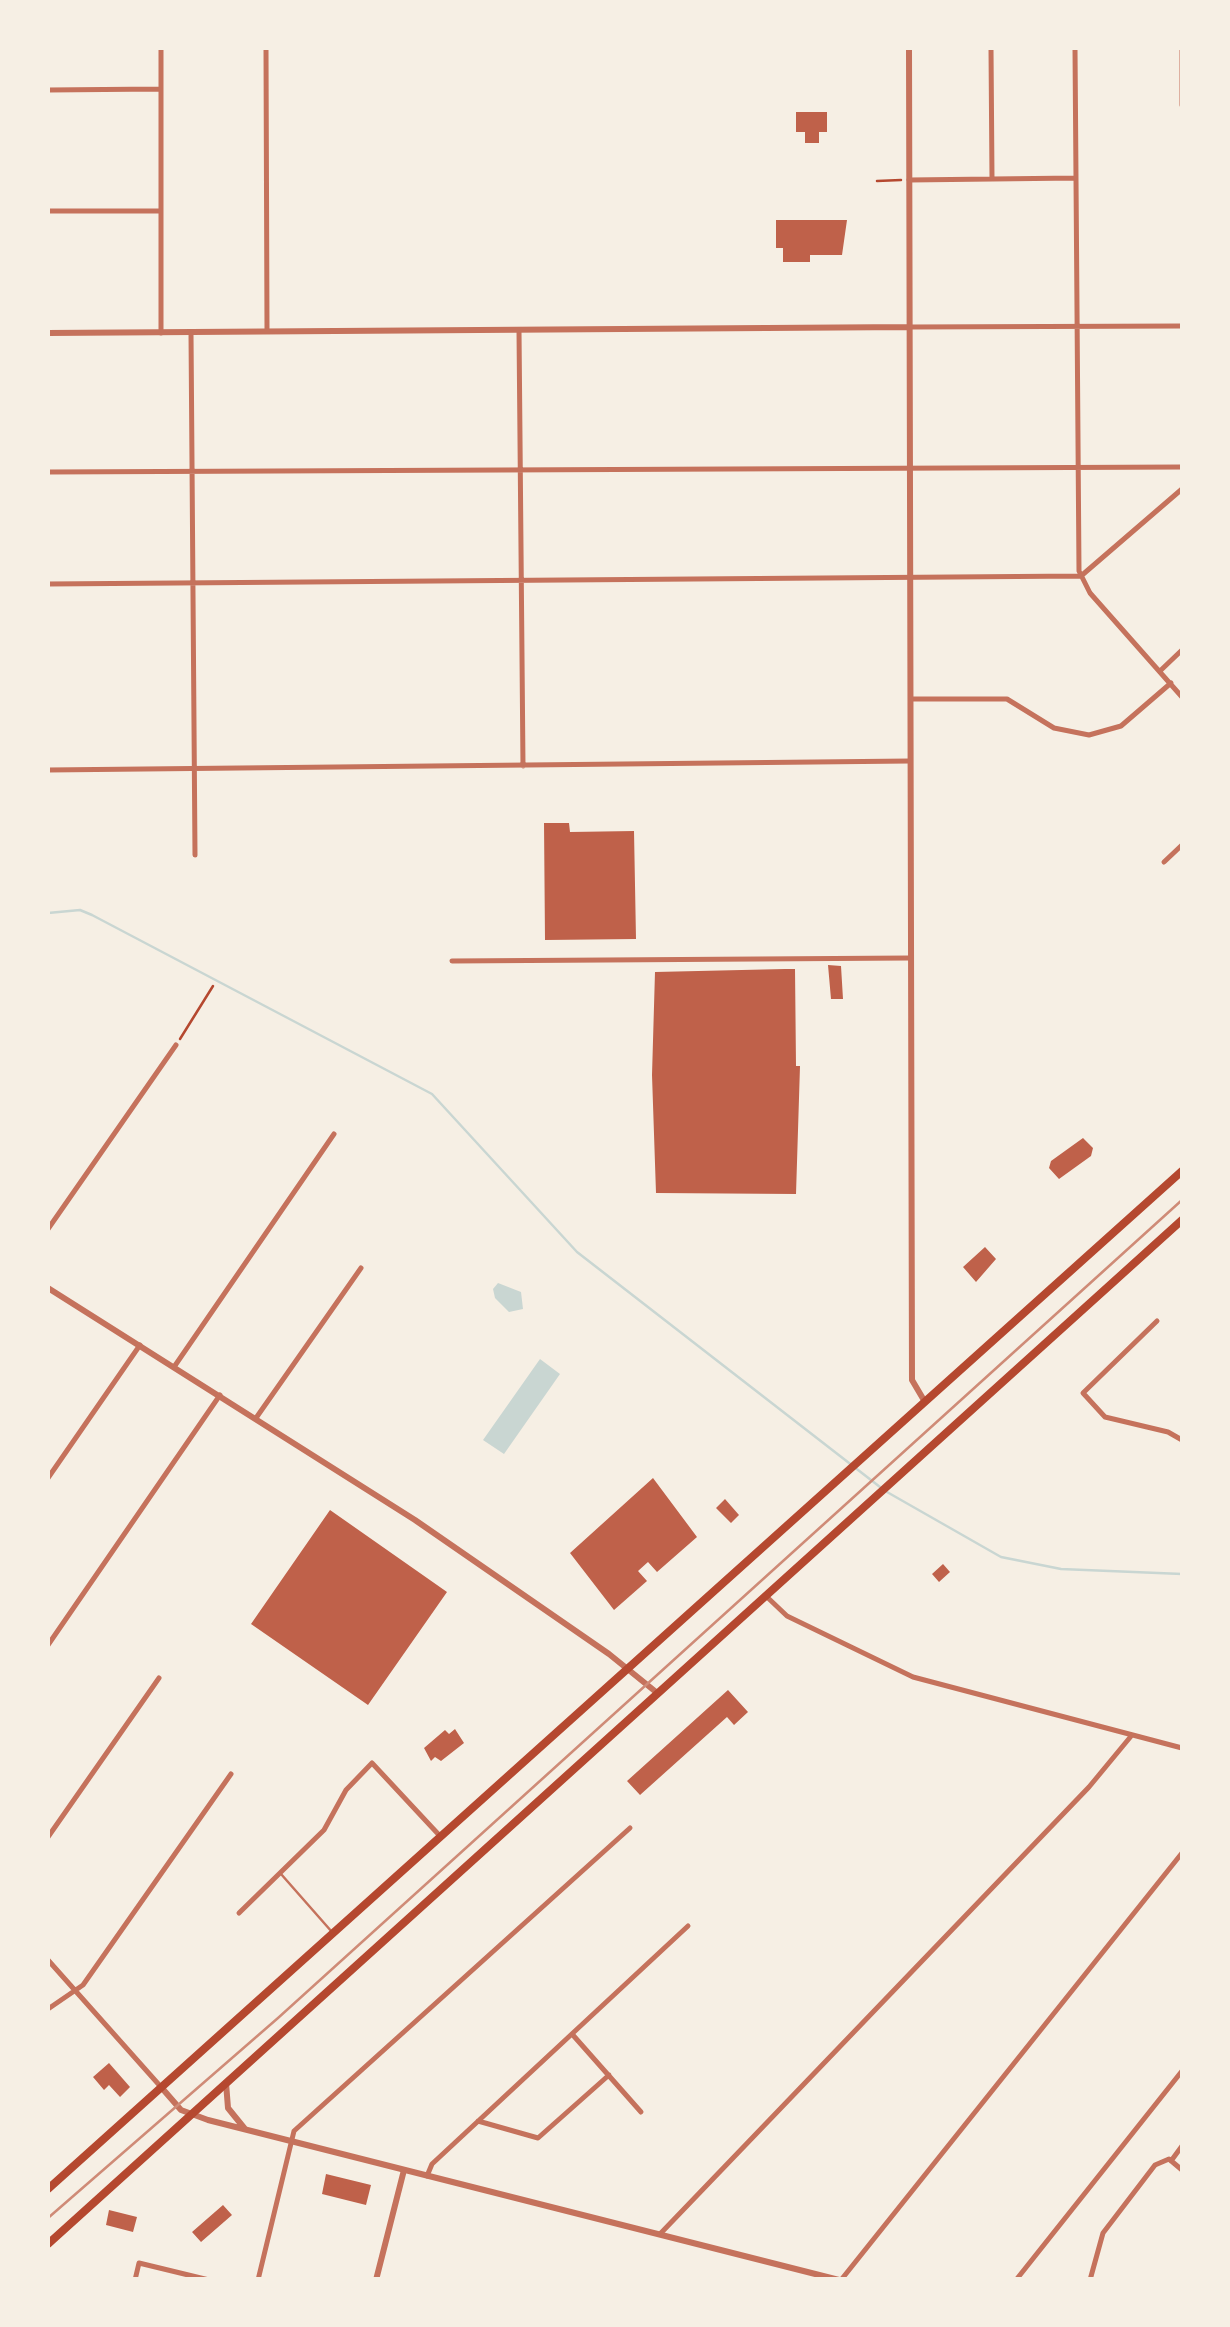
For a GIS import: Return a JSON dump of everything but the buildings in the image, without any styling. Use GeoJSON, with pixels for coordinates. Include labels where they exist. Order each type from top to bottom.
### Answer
{"type":"FeatureCollection","features":[{"type":"Feature","properties":{"kind":"main road"},"geometry":{"type":"LineString","coordinates":[[48,2189],[1182,1170]]}},
{"type":"Feature","properties":{"kind":"main road"},"geometry":{"type":"LineString","coordinates":[[48,2244],[1182,1220]]}},
{"type":"Feature","properties":{"kind":"street"},"geometry":{"type":"LineString","coordinates":[[161,48],[161,333]]}},
{"type":"Feature","properties":{"kind":"street"},"geometry":{"type":"LineString","coordinates":[[266,48],[267,331]]}},
{"type":"Feature","properties":{"kind":"street"},"geometry":{"type":"LineString","coordinates":[[909,48],[912,1380],[925,1402]]}},
{"type":"Feature","properties":{"kind":"street"},"geometry":{"type":"LineString","coordinates":[[991,48],[992,179]]}},
{"type":"Feature","properties":{"kind":"street"},"geometry":{"type":"LineString","coordinates":[[1075,48],[1080,576],[1090,593],[1182,696]]}},
{"type":"Feature","properties":{"kind":"street"},"geometry":{"type":"LineString","coordinates":[[1182,48],[1182,106]]}},
{"type":"Feature","properties":{"kind":"street"},"geometry":{"type":"LineString","coordinates":[[48,90],[160,89]]}},
{"type":"Feature","properties":{"kind":"street"},"geometry":{"type":"LineString","coordinates":[[909,180],[1076,178]]}},
{"type":"Feature","properties":{"kind":"street"},"geometry":{"type":"LineString","coordinates":[[48,211],[160,212]]}},
{"type":"Feature","properties":{"kind":"street"},"geometry":{"type":"LineString","coordinates":[[48,333],[1182,326]]}},
{"type":"Feature","properties":{"kind":"street"},"geometry":{"type":"LineString","coordinates":[[519,330],[523,766]]}},
{"type":"Feature","properties":{"kind":"street"},"geometry":{"type":"LineString","coordinates":[[191,332],[196,855]]}},
{"type":"Feature","properties":{"kind":"street"},"geometry":{"type":"LineString","coordinates":[[48,472],[1182,467]]}},
{"type":"Feature","properties":{"kind":"street"},"geometry":{"type":"LineString","coordinates":[[48,584],[1080,576],[1182,489]]}},
{"type":"Feature","properties":{"kind":"street"},"geometry":{"type":"LineString","coordinates":[[1160,671],[1182,650]]}},
{"type":"Feature","properties":{"kind":"street"},"geometry":{"type":"LineString","coordinates":[[913,699],[1007,698],[1054,728],[1089,735],[1121,726],[1171,683]]}},
{"type":"Feature","properties":{"kind":"street"},"geometry":{"type":"LineString","coordinates":[[48,770],[913,761]]}},
{"type":"Feature","properties":{"kind":"street"},"geometry":{"type":"LineString","coordinates":[[1164,862],[1182,845]]}},
{"type":"Feature","properties":{"kind":"street"},"geometry":{"type":"LineString","coordinates":[[452,961],[913,958]]}},
{"type":"Feature","properties":{"kind":"street"},"geometry":{"type":"LineString","coordinates":[[48,1229],[176,1045]]}},
{"type":"Feature","properties":{"kind":"street"},"geometry":{"type":"LineString","coordinates":[[174,1367],[334,1134]]}},
{"type":"Feature","properties":{"kind":"street"},"geometry":{"type":"LineString","coordinates":[[256,1418],[361,1268]]}},
{"type":"Feature","properties":{"kind":"street"},"geometry":{"type":"LineString","coordinates":[[48,1288],[430,1530],[628,1668],[656,1692]]}},
{"type":"Feature","properties":{"kind":"street"},"geometry":{"type":"LineString","coordinates":[[1157,1321],[1083,1393],[1105,1416],[1168,1432],[1182,1440]]}},
{"type":"Feature","properties":{"kind":"street"},"geometry":{"type":"LineString","coordinates":[[48,1478],[140,1345]]}},
{"type":"Feature","properties":{"kind":"street"},"geometry":{"type":"LineString","coordinates":[[48,1645],[220,1395]]}},
{"type":"Feature","properties":{"kind":"street"},"geometry":{"type":"LineString","coordinates":[[765,1595],[782,1614],[902,1673],[1182,1748]]}},
{"type":"Feature","properties":{"kind":"street"},"geometry":{"type":"LineString","coordinates":[[48,1837],[159,1678]]}},
{"type":"Feature","properties":{"kind":"street"},"geometry":{"type":"LineString","coordinates":[[660,2234],[1081,1796],[1132,1735]]}},
{"type":"Feature","properties":{"kind":"street"},"geometry":{"type":"LineString","coordinates":[[240,1913],[324,1830],[346,1790],[372,1763],[440,1836]]}},
{"type":"Feature","properties":{"kind":"street"},"geometry":{"type":"LineString","coordinates":[[48,2009],[74,1991],[231,1774]]}},
{"type":"Feature","properties":{"kind":"street"},"geometry":{"type":"LineString","coordinates":[[258,2280],[290,2142],[315,2110],[630,1828]]}},
{"type":"Feature","properties":{"kind":"street"},"geometry":{"type":"LineString","coordinates":[[48,1960],[161,2087],[191,2115],[840,2280],[1182,1854]]}},
{"type":"Feature","properties":{"kind":"street"},"geometry":{"type":"LineString","coordinates":[[427,2176],[432,2164],[688,1926]]}},
{"type":"Feature","properties":{"kind":"street"},"geometry":{"type":"LineString","coordinates":[[572,2034],[642,2112]]}},
{"type":"Feature","properties":{"kind":"street"},"geometry":{"type":"LineString","coordinates":[[1016,2280],[1182,2071]]}},
{"type":"Feature","properties":{"kind":"street"},"geometry":{"type":"LineString","coordinates":[[478,2121],[538,2138],[609,2075]]}},
{"type":"Feature","properties":{"kind":"street"},"geometry":{"type":"LineString","coordinates":[[226,2083],[228,2108],[246,2130]]}},
{"type":"Feature","properties":{"kind":"street"},"geometry":{"type":"LineString","coordinates":[[1090,2280],[1103,2233],[1155,2165],[1170,2160],[1182,2146]]}},
{"type":"Feature","properties":{"kind":"street"},"geometry":{"type":"LineString","coordinates":[[1170,2160],[1182,2170]]}},
{"type":"Feature","properties":{"kind":"street"},"geometry":{"type":"LineString","coordinates":[[376,2280],[404,2170]]}},
{"type":"Feature","properties":{"kind":"street"},"geometry":{"type":"LineString","coordinates":[[135,2280],[139,2263],[209,2280]]}},
{"type":"Feature","properties":{"kind":"lane"},"geometry":{"type":"LineString","coordinates":[[280,1874],[333,1933]]}},
{"type":"Feature","properties":{"kind":"path"},"geometry":{"type":"LineString","coordinates":[[877,180],[909,180]]}},
{"type":"Feature","properties":{"kind":"path"},"geometry":{"type":"LineString","coordinates":[[176,1045],[213,986]]}},
{"type":"Feature","properties":{"kind":"shaded area"},"geometry":{"type":"Polygon","coordinates":[[[498,1283],[521,1292],[523,1309],[509,1312],[495,1298],[493,1289],[498,1283]]]}},
{"type":"Feature","properties":{"kind":"shaded area"},"geometry":{"type":"Polygon","coordinates":[[[540,1359],[560,1374],[504,1454],[483,1440],[540,1359]]]}},
{"type":"Feature","properties":{"kind":"waterway"},"geometry":{"type":"LineString","coordinates":[[48,913],[80,910],[92,915],[432,1094],[577,1252],[880,1487]]}},
{"type":"Feature","properties":{"kind":"waterway"},"geometry":{"type":"LineString","coordinates":[[887,1492],[1001,1557],[1061,1569],[1182,1574]]}},
{"type":"Feature","properties":{"kind":"tram line"},"geometry":{"type":"LineString","coordinates":[[48,2218],[278,2018],[1182,1200]]}}]}
